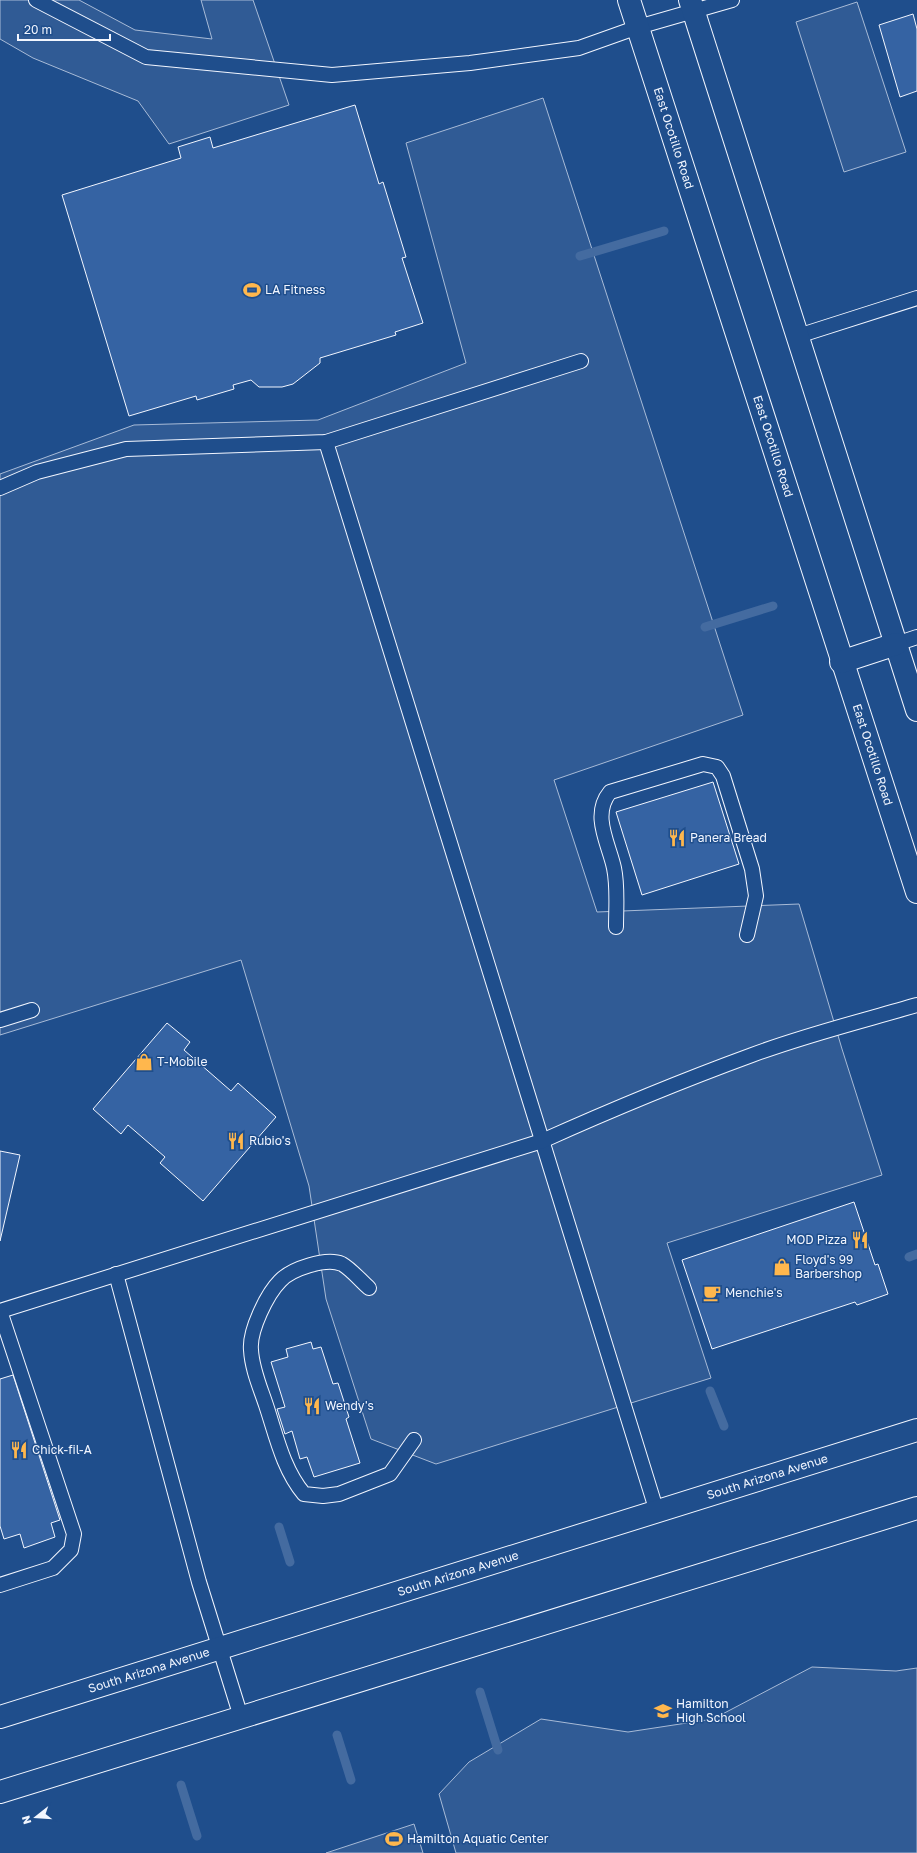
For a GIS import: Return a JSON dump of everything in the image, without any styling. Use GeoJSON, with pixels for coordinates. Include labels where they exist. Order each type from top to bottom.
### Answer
{"type":"FeatureCollection","features":[{"type":"Feature","properties":{"kind":"main road","name":"East Ocotillo Road"},"geometry":{"type":"LineString","coordinates":[[630,0],[841,662],[917,892]]}},
{"type":"Feature","properties":{"kind":"main road"},"geometry":{"type":"LineString","coordinates":[[692,6],[917,710]]}},
{"type":"Feature","properties":{"kind":"main road"},"geometry":{"type":"LineString","coordinates":[[841,662],[896,644]]}},
{"type":"Feature","properties":{"kind":"main road","name":"South Arizona Avenue"},"geometry":{"type":"LineString","coordinates":[[0,1717],[917,1430]]}},
{"type":"Feature","properties":{"kind":"main road"},"geometry":{"type":"LineString","coordinates":[[0,1792],[917,1508]]}},
{"type":"Feature","properties":{"kind":"lane"},"geometry":{"type":"LineString","coordinates":[[36,0],[146,57],[332,75],[470,63],[580,48],[692,6],[732,0]]}},
{"type":"Feature","properties":{"kind":"lane"},"geometry":{"type":"LineString","coordinates":[[798,336],[917,298]]}},
{"type":"Feature","properties":{"kind":"lane"},"geometry":{"type":"LineString","coordinates":[[0,488],[37,472],[126,449],[326,442],[581,361]]}},
{"type":"Feature","properties":{"kind":"lane"},"geometry":{"type":"LineString","coordinates":[[326,442],[433,782],[657,1512]]}},
{"type":"Feature","properties":{"kind":"lane"},"geometry":{"type":"LineString","coordinates":[[896,644],[917,637]]}},
{"type":"Feature","properties":{"kind":"lane"},"geometry":{"type":"LineString","coordinates":[[616,927],[614,869],[601,818],[604,800],[610,792],[704,764],[717,767],[723,776],[752,868],[756,896],[747,935]]}},
{"type":"Feature","properties":{"kind":"lane"},"geometry":{"type":"LineString","coordinates":[[0,1585],[53,1568],[71,1550],[74,1534],[0,1311],[542,1141],[623,1105],[752,1054],[917,1005]]}},
{"type":"Feature","properties":{"kind":"lane"},"geometry":{"type":"LineString","coordinates":[[0,1020],[32,1010]]}},
{"type":"Feature","properties":{"kind":"lane"},"geometry":{"type":"LineString","coordinates":[[369,1288],[342,1264],[330,1262],[320,1262],[301,1269],[280,1281],[261,1311],[254,1329],[250,1348],[253,1366],[286,1466],[295,1483],[304,1494],[323,1496],[339,1494],[390,1474],[414,1440]]}},
{"type":"Feature","properties":{"kind":"lane"},"geometry":{"type":"LineString","coordinates":[[116,1274],[218,1649],[241,1717]]}},
{"type":"Feature","properties":{"kind":"shaded area"},"geometry":{"type":"Polygon","coordinates":[[[0,0],[79,0],[135,30],[212,39],[201,0],[253,0],[289,105],[169,144],[138,101],[33,58],[0,39],[0,0]]]}},
{"type":"Feature","properties":{"kind":"shaded area"},"geometry":{"type":"Polygon","coordinates":[[[857,2],[906,152],[844,172],[796,22],[857,2]]]}},
{"type":"Feature","properties":{"kind":"shaded area"},"geometry":{"type":"Polygon","coordinates":[[[543,98],[743,715],[554,780],[597,912],[799,904],[842,1049],[882,1175],[667,1243],[711,1378],[436,1464],[371,1439],[326,1299],[309,1186],[241,960],[0,1035],[0,474],[134,425],[318,420],[466,363],[406,143],[543,98]]]}},
{"type":"Feature","properties":{"kind":"shaded area"},"geometry":{"type":"Polygon","coordinates":[[[812,1667],[896,1671],[917,1668],[917,1853],[456,1853],[439,1794],[469,1762],[541,1719],[628,1732],[713,1719],[812,1667]]]}},
{"type":"Feature","properties":{"kind":"shaded area","name":"Hamilton Aquatic Center"},"geometry":{"type":"Polygon","coordinates":[[[414,1824],[423,1853],[326,1853],[414,1824]]]}},
{"type":"Feature","properties":{"kind":"building"},"geometry":{"type":"Polygon","coordinates":[[[913,14],[917,29],[917,91],[900,97],[879,25],[913,14]]]}},
{"type":"Feature","properties":{"kind":"building","name":"LA Fitness"},"geometry":{"type":"Polygon","coordinates":[[[355,105],[379,184],[383,182],[406,257],[402,258],[423,323],[395,332],[396,335],[320,358],[320,363],[293,384],[282,387],[259,387],[251,380],[233,385],[234,389],[197,400],[196,396],[129,416],[62,195],[181,158],[178,147],[210,137],[213,148],[355,105]]]}},
{"type":"Feature","properties":{"kind":"building","name":"Panera Bread"},"geometry":{"type":"Polygon","coordinates":[[[713,782],[739,864],[642,895],[616,812],[713,782]]]}},
{"type":"Feature","properties":{"kind":"building"},"geometry":{"type":"Polygon","coordinates":[[[167,1023],[190,1042],[184,1050],[231,1091],[238,1083],[276,1117],[203,1201],[160,1163],[165,1157],[128,1125],[121,1134],[93,1109],[167,1023]]]}},
{"type":"Feature","properties":{"kind":"building"},"geometry":{"type":"Polygon","coordinates":[[[0,1151],[20,1155],[0,1241],[0,1151]]]}},
{"type":"Feature","properties":{"kind":"building"},"geometry":{"type":"Polygon","coordinates":[[[854,1202],[875,1265],[878,1264],[888,1294],[857,1305],[855,1302],[712,1349],[682,1260],[854,1202]]]}},
{"type":"Feature","properties":{"kind":"building"},"geometry":{"type":"Polygon","coordinates":[[[311,1342],[313,1349],[321,1347],[333,1384],[338,1383],[349,1417],[346,1419],[360,1463],[314,1477],[307,1457],[300,1459],[292,1431],[285,1434],[277,1409],[285,1407],[271,1362],[288,1357],[286,1349],[311,1342]]]}},
{"type":"Feature","properties":{"kind":"building","name":"Chick-fil-A"},"geometry":{"type":"Polygon","coordinates":[[[13,1375],[60,1520],[51,1523],[55,1537],[24,1548],[20,1534],[4,1539],[0,1526],[0,1379],[13,1375]]]}},
{"type":"Feature","properties":{"kind":"waterway"},"geometry":{"type":"LineString","coordinates":[[580,256],[664,231]]}},
{"type":"Feature","properties":{"kind":"waterway"},"geometry":{"type":"LineString","coordinates":[[705,627],[773,606]]}},
{"type":"Feature","properties":{"kind":"waterway"},"geometry":{"type":"LineString","coordinates":[[909,1257],[917,1254]]}},
{"type":"Feature","properties":{"kind":"waterway"},"geometry":{"type":"LineString","coordinates":[[710,1391],[724,1426]]}},
{"type":"Feature","properties":{"kind":"waterway"},"geometry":{"type":"LineString","coordinates":[[279,1527],[290,1562]]}},
{"type":"Feature","properties":{"kind":"waterway"},"geometry":{"type":"LineString","coordinates":[[480,1692],[498,1750]]}},
{"type":"Feature","properties":{"kind":"waterway"},"geometry":{"type":"LineString","coordinates":[[337,1735],[351,1780]]}},
{"type":"Feature","properties":{"kind":"waterway"},"geometry":{"type":"LineString","coordinates":[[181,1785],[197,1836]]}},
{"type":"Feature","properties":{"kind":"place","name":"LA Fitness"},"geometry":{"type":"Point","coordinates":[252,290]}},
{"type":"Feature","properties":{"kind":"place","name":"Panera Bread"},"geometry":{"type":"Point","coordinates":[677,838]}},
{"type":"Feature","properties":{"kind":"place","name":"T-Mobile"},"geometry":{"type":"Point","coordinates":[144,1062]}},
{"type":"Feature","properties":{"kind":"place","name":"Rubio's"},"geometry":{"type":"Point","coordinates":[236,1141]}},
{"type":"Feature","properties":{"kind":"place","name":"MOD Pizza"},"geometry":{"type":"Point","coordinates":[860,1240]}},
{"type":"Feature","properties":{"kind":"place","name":"Floyd's 99 Barbershop"},"geometry":{"type":"Point","coordinates":[782,1267]}},
{"type":"Feature","properties":{"kind":"place","name":"Menchie's"},"geometry":{"type":"Point","coordinates":[712,1293]}},
{"type":"Feature","properties":{"kind":"place","name":"Wendy's"},"geometry":{"type":"Point","coordinates":[312,1406]}},
{"type":"Feature","properties":{"kind":"place","name":"Chick-fil-A"},"geometry":{"type":"Point","coordinates":[19,1450]}},
{"type":"Feature","properties":{"kind":"place","name":"Hamilton High School"},"geometry":{"type":"Point","coordinates":[663,1711]}},
{"type":"Feature","properties":{"kind":"place","name":"Hamilton Aquatic Center"},"geometry":{"type":"Point","coordinates":[394,1839]}}]}
